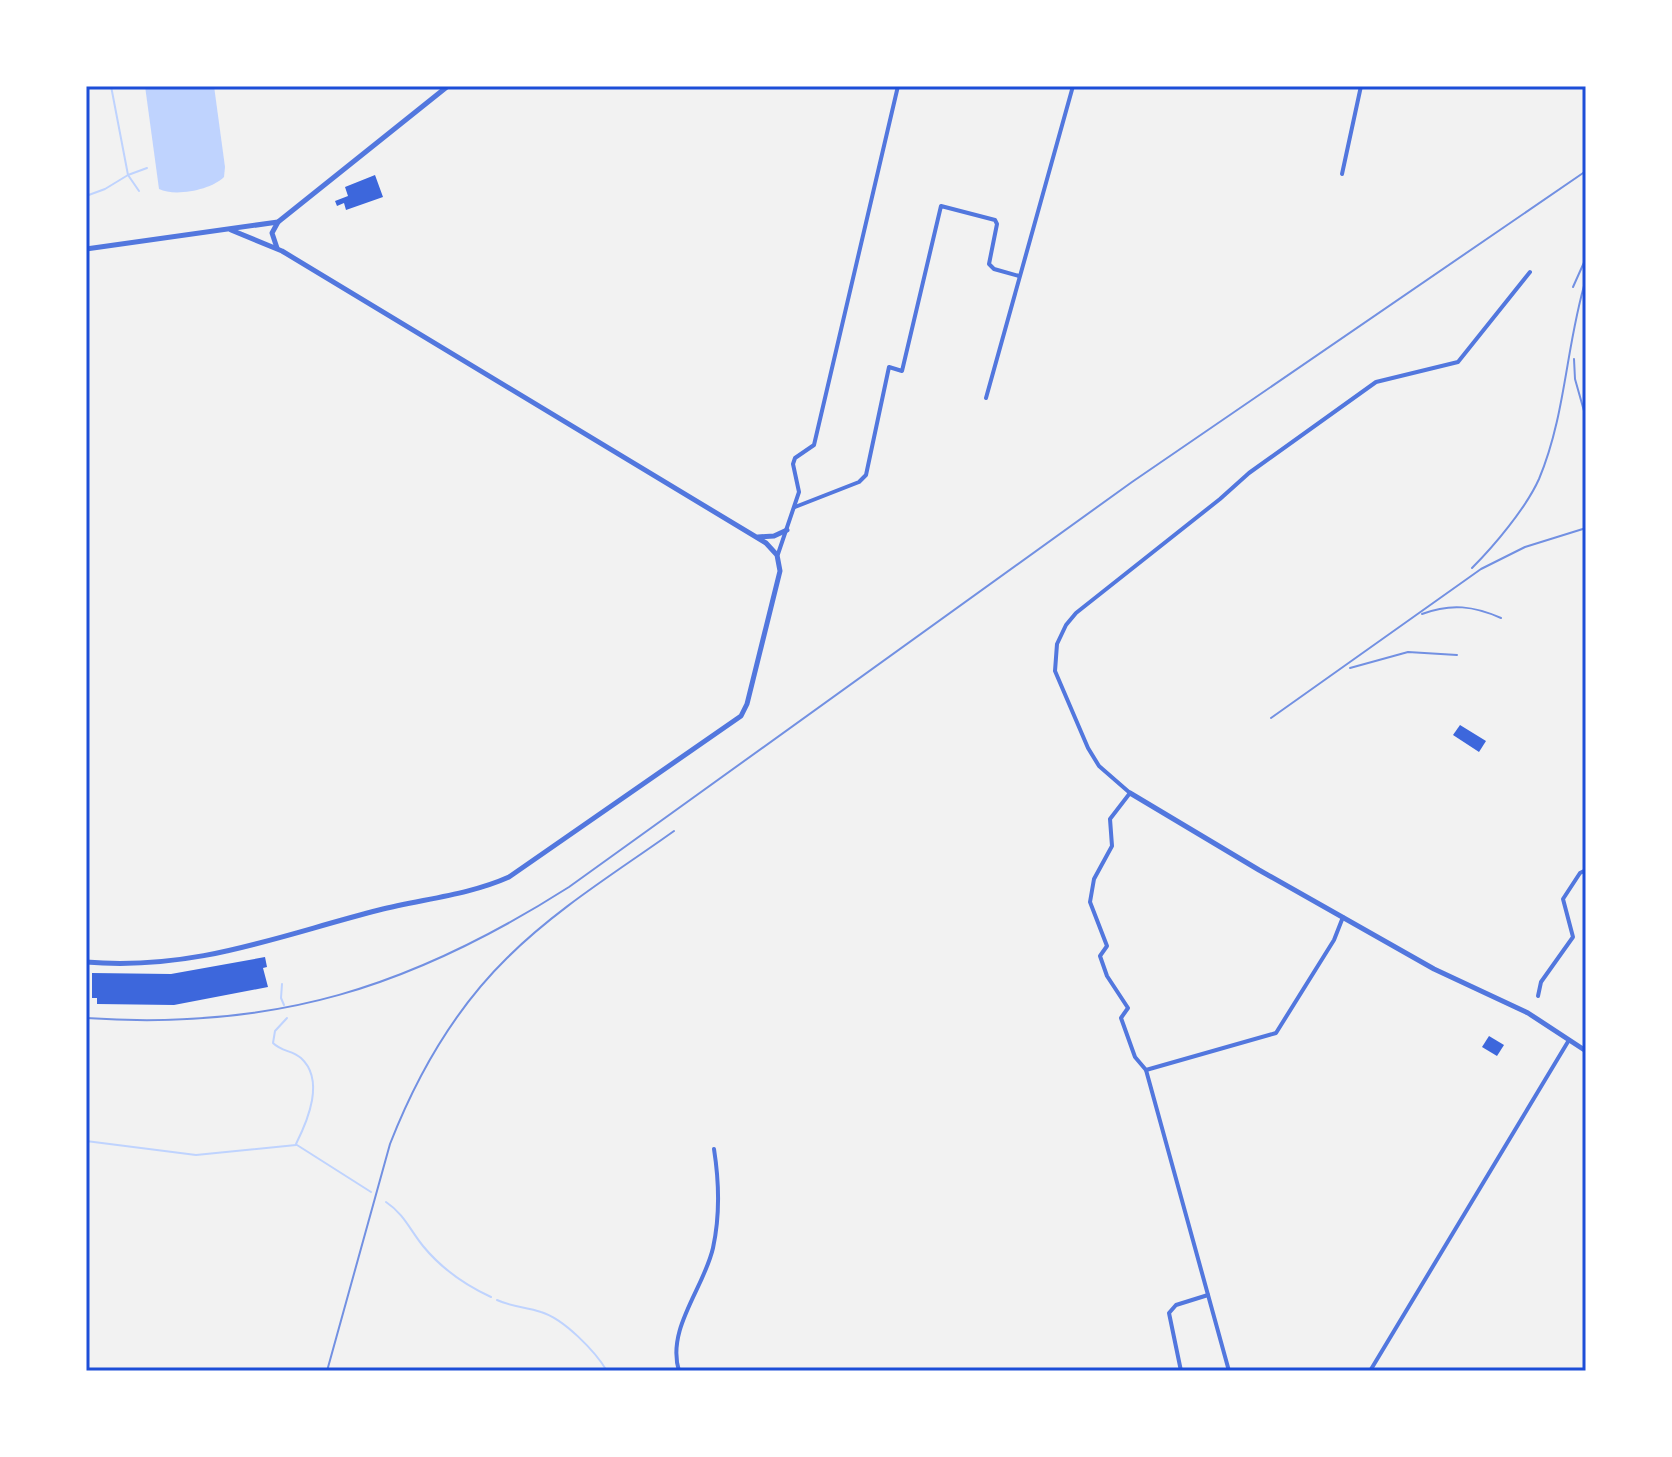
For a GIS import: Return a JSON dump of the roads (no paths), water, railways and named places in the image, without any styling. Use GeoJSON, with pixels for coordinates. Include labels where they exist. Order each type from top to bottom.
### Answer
{"type":"FeatureCollection","features":[{"type":"Feature","properties":{"kind":"street"},"geometry":{"type":"LineString","coordinates":[[277,249],[271,236],[272,228],[278,222],[448,86]]}},
{"type":"Feature","properties":{"kind":"street"},"geometry":{"type":"LineString","coordinates":[[777,555],[795,507],[799,485],[793,464],[795,458],[814,445],[898,86]]}},
{"type":"Feature","properties":{"kind":"street"},"geometry":{"type":"LineString","coordinates":[[986,398],[1073,86]]}},
{"type":"Feature","properties":{"kind":"street"},"geometry":{"type":"LineString","coordinates":[[1342,174],[1361,86]]}},
{"type":"Feature","properties":{"kind":"street"},"geometry":{"type":"LineString","coordinates":[[795,507],[859,482],[866,475],[889,367],[902,371],[941,206],[995,220],[997,224],[989,264],[994,269],[1019,276]]}},
{"type":"Feature","properties":{"kind":"street"},"geometry":{"type":"LineString","coordinates":[[86,249],[278,222]]}},
{"type":"Feature","properties":{"kind":"street"},"geometry":{"type":"LineString","coordinates":[[86,962],[164,962],[228,952],[374,911],[488,885],[519,871],[741,716],[752,685],[780,571],[772,547],[757,537],[277,249],[231,230]]}},
{"type":"Feature","properties":{"kind":"street"},"geometry":{"type":"LineString","coordinates":[[1530,272],[1458,362],[1383,379],[1349,400],[1236,482],[1220,499],[1097,595],[1066,625],[1054,655],[1058,680],[1093,757],[1109,776],[1130,793],[1434,969],[1523,1010],[1586,1051]]}},
{"type":"Feature","properties":{"kind":"street"},"geometry":{"type":"LineString","coordinates":[[757,537],[774,536],[787,530]]}},
{"type":"Feature","properties":{"kind":"street"},"geometry":{"type":"LineString","coordinates":[[1130,793],[1110,819],[1112,846],[1094,879],[1090,902],[1107,946],[1100,956],[1107,976],[1128,1008],[1121,1018],[1135,1057],[1146,1070],[1229,1371]]}},
{"type":"Feature","properties":{"kind":"street"},"geometry":{"type":"LineString","coordinates":[[1538,996],[1541,982],[1573,937],[1563,899],[1580,873],[1586,870]]}},
{"type":"Feature","properties":{"kind":"street"},"geometry":{"type":"LineString","coordinates":[[1146,1070],[1276,1033],[1334,940],[1343,917]]}},
{"type":"Feature","properties":{"kind":"street"},"geometry":{"type":"LineString","coordinates":[[1370,1371],[1569,1040]]}},
{"type":"Feature","properties":{"kind":"street"},"geometry":{"type":"LineString","coordinates":[[679,1371],[677,1339],[713,1247],[719,1181],[714,1149]]}},
{"type":"Feature","properties":{"kind":"street"},"geometry":{"type":"LineString","coordinates":[[1181,1371],[1169,1313],[1176,1305],[1208,1295]]}},
{"type":"Feature","properties":{"kind":"water"},"geometry":{"type":"Polygon","coordinates":[[[145,86],[214,86],[225,167],[224,177],[218,182],[193,191],[159,189],[145,86]]]}},
{"type":"Feature","properties":{"kind":"waterway"},"geometry":{"type":"LineString","coordinates":[[111,86],[128,175],[139,191]]}},
{"type":"Feature","properties":{"kind":"waterway"},"geometry":{"type":"LineString","coordinates":[[86,196],[147,168]]}},
{"type":"Feature","properties":{"kind":"waterway"},"geometry":{"type":"LineString","coordinates":[[282,984],[284,1005]]}},
{"type":"Feature","properties":{"kind":"waterway"},"geometry":{"type":"LineString","coordinates":[[287,1018],[275,1031],[273,1043],[301,1058],[312,1077],[313,1089],[309,1112],[296,1144]]}},
{"type":"Feature","properties":{"kind":"waterway"},"geometry":{"type":"LineString","coordinates":[[86,1141],[196,1155],[296,1145]]}},
{"type":"Feature","properties":{"kind":"waterway"},"geometry":{"type":"LineString","coordinates":[[297,1145],[371,1192]]}},
{"type":"Feature","properties":{"kind":"waterway"},"geometry":{"type":"LineString","coordinates":[[386,1202],[438,1262],[491,1297]]}},
{"type":"Feature","properties":{"kind":"waterway"},"geometry":{"type":"LineString","coordinates":[[497,1300],[541,1312],[559,1321],[587,1345],[607,1371]]}},
{"type":"Feature","properties":{"kind":"railway"},"geometry":{"type":"LineString","coordinates":[[86,1018],[154,1020],[219,1017],[280,1009],[339,995],[397,976],[511,922],[569,887],[1132,482],[1586,171]]}},
{"type":"Feature","properties":{"kind":"railway"},"geometry":{"type":"LineString","coordinates":[[1573,287],[1586,258]]}},
{"type":"Feature","properties":{"kind":"railway"},"geometry":{"type":"LineString","coordinates":[[1472,568],[1509,526],[1539,479],[1555,430],[1586,279]]}},
{"type":"Feature","properties":{"kind":"railway"},"geometry":{"type":"LineString","coordinates":[[1574,359],[1575,379],[1586,418]]}},
{"type":"Feature","properties":{"kind":"railway"},"geometry":{"type":"LineString","coordinates":[[1271,718],[1481,569],[1525,547],[1586,528]]}},
{"type":"Feature","properties":{"kind":"railway"},"geometry":{"type":"LineString","coordinates":[[1422,614],[1462,607],[1501,618]]}},
{"type":"Feature","properties":{"kind":"railway"},"geometry":{"type":"LineString","coordinates":[[1350,668],[1408,652],[1457,655]]}},
{"type":"Feature","properties":{"kind":"railway"},"geometry":{"type":"LineString","coordinates":[[327,1371],[390,1144],[412,1093],[439,1045],[470,999],[526,940],[588,891],[674,831]]}}]}
